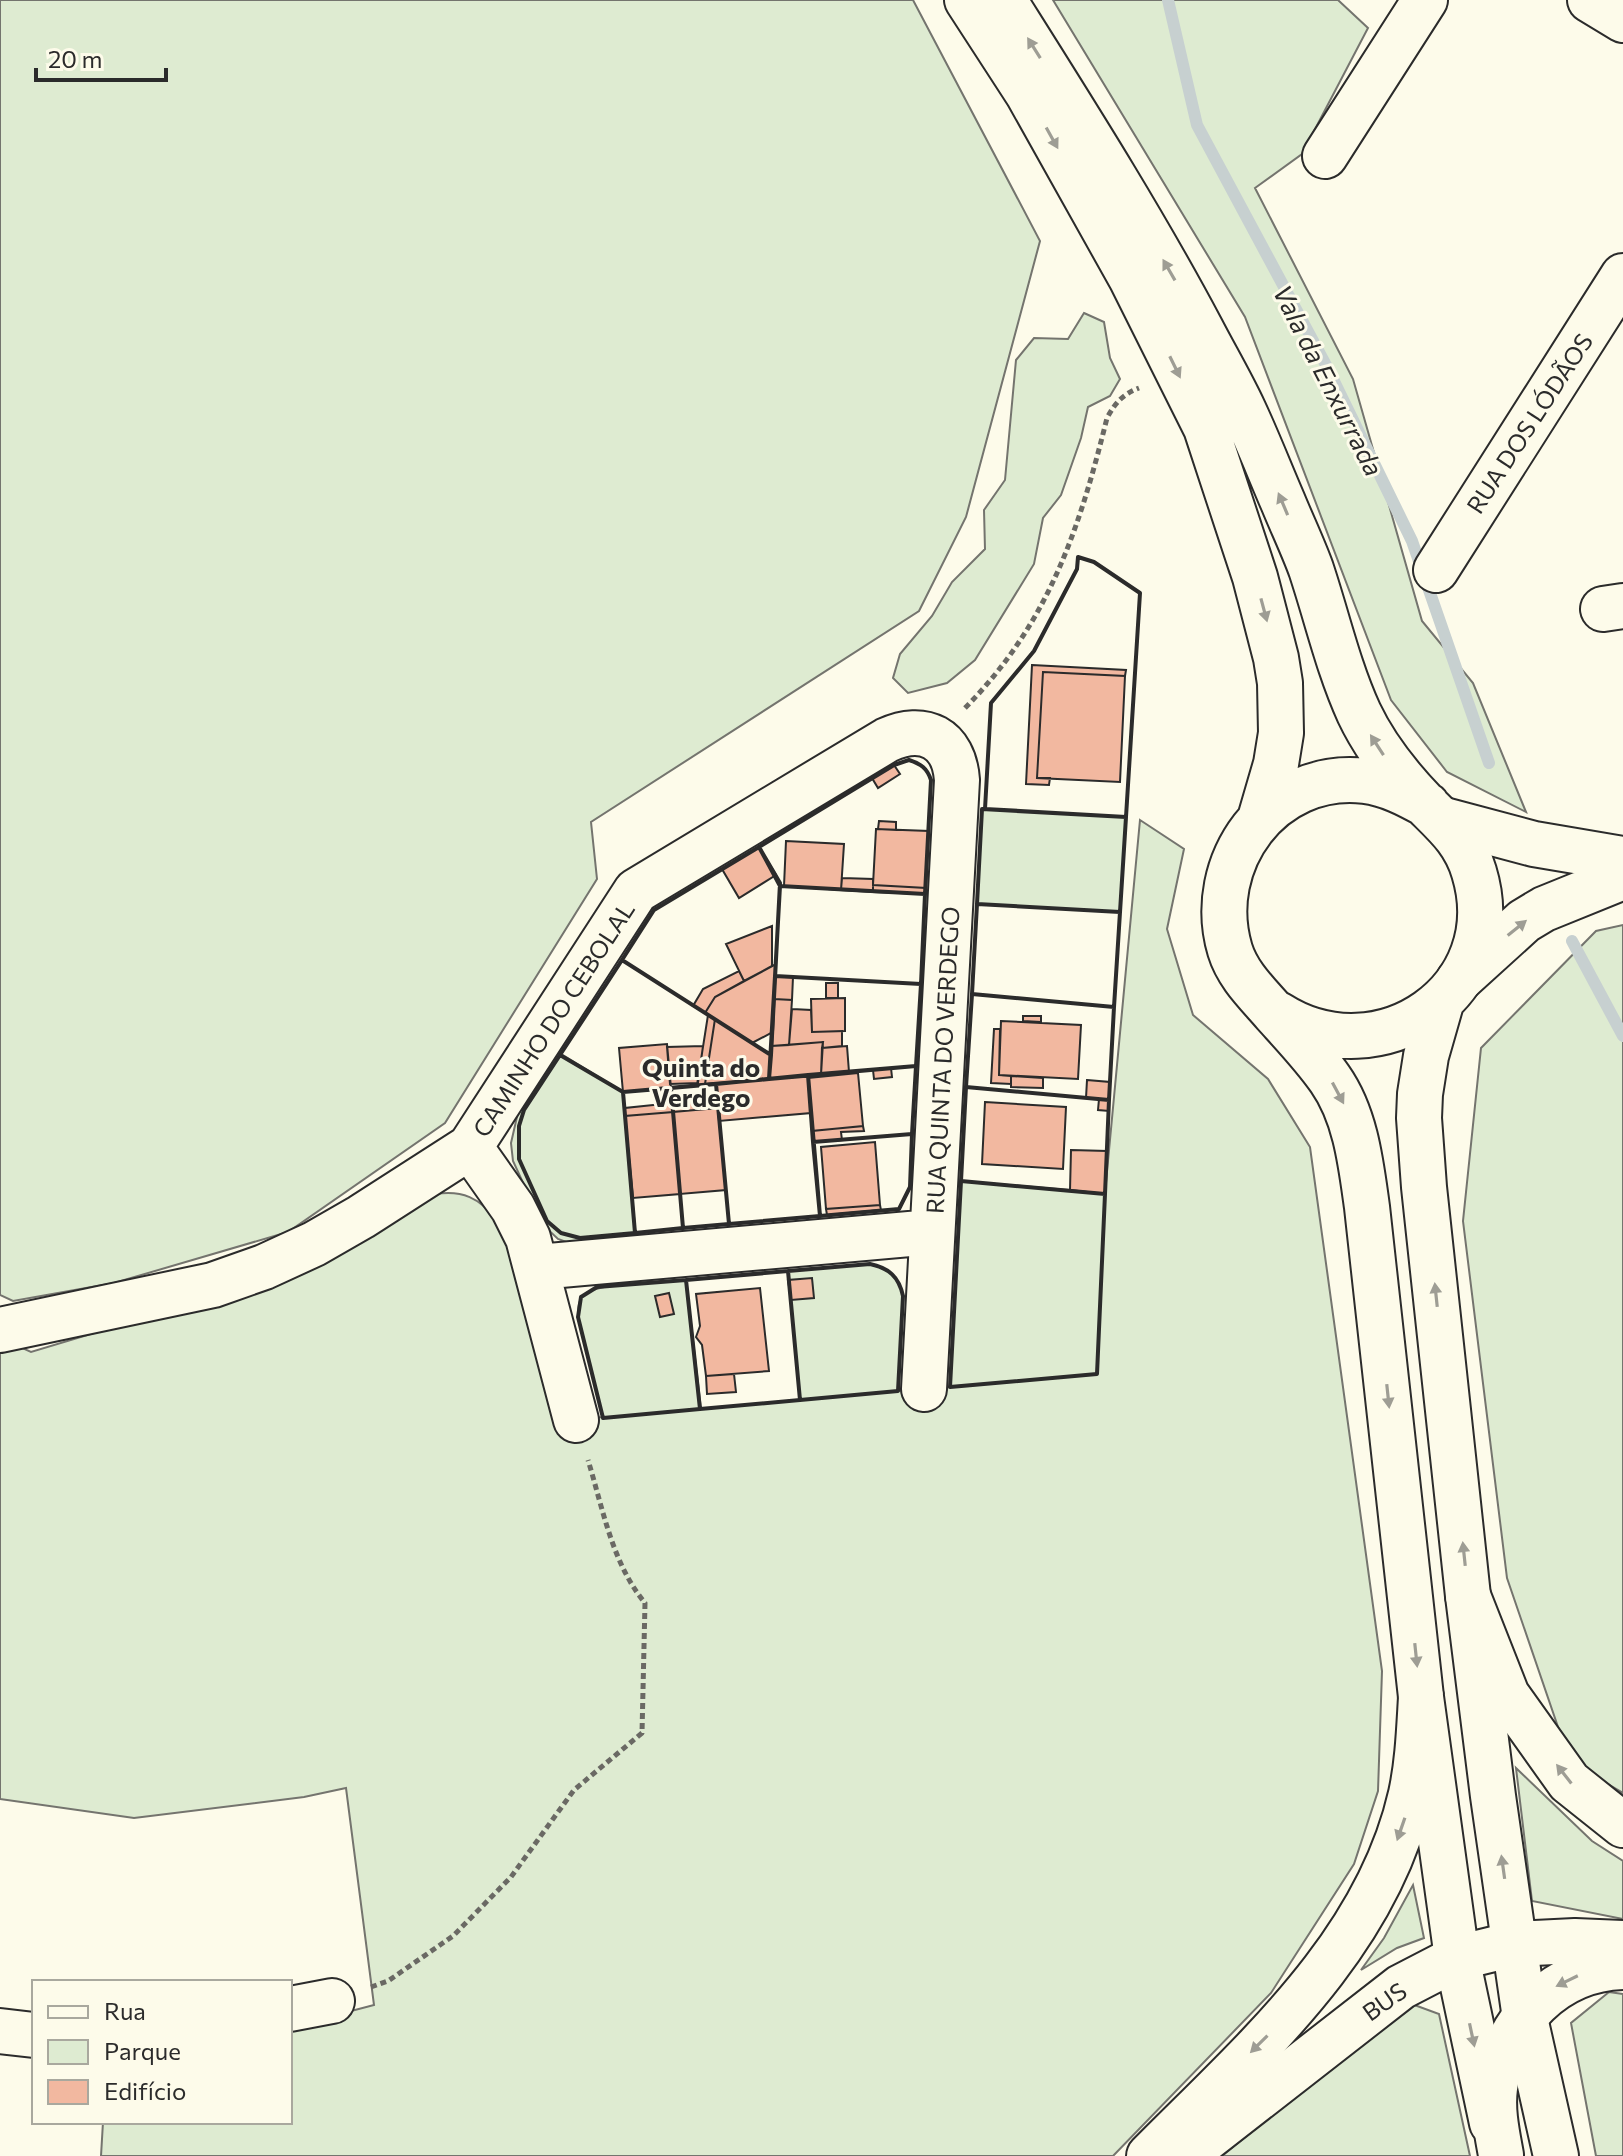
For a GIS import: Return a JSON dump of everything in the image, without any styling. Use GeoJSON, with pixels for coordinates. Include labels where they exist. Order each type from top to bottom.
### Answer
{"type":"FeatureCollection","features":[{"type":"Feature","properties":{"kind":"main road"},"geometry":{"type":"LineString","coordinates":[[967,0],[1028,94],[1131,278],[1206,428],[1255,577],[1280,683],[1281,733],[1276,764],[1260,819]]}},
{"type":"Feature","properties":{"kind":"main road"},"geometry":{"type":"LineString","coordinates":[[1004,0],[1121,188],[1180,289],[1243,409],[1310,567],[1338,658],[1360,715],[1391,765],[1467,852],[1480,898],[1475,945],[1450,990],[1423,1074],[1419,1118],[1468,1596],[1525,2018],[1556,2156]]}},
{"type":"Feature","properties":{"kind":"main road"},"geometry":{"type":"LineString","coordinates":[[1325,156],[1425,0]]}},
{"type":"Feature","properties":{"kind":"main road"},"geometry":{"type":"LineString","coordinates":[[1590,0],[1623,20]]}},
{"type":"Feature","properties":{"kind":"main road","name":"RUA DOS LÓDÃOS"},"geometry":{"type":"LineString","coordinates":[[1436,570],[1623,276]]}},
{"type":"Feature","properties":{"kind":"main road","name":"CAMINHO DO CEBOLAL"},"geometry":{"type":"LineString","coordinates":[[576,1420],[528,1238],[513,1208],[470,1147],[636,891],[887,740],[911,732],[936,738]]}},
{"type":"Feature","properties":{"kind":"main road","name":"RUA QUINTA DO VERDEGO"},"geometry":{"type":"LineString","coordinates":[[924,1389],[957,780],[956,763],[948,749],[936,738]]}},
{"type":"Feature","properties":{"kind":"main road"},"geometry":{"type":"LineString","coordinates":[[1501,2156],[1478,2066],[1457,1958],[1421,1697],[1376,1278],[1360,1159],[1346,1108],[1332,1081],[1241,974],[1231,953],[1223,906],[1233,859],[1244,838],[1260,819],[1297,793],[1341,781],[1363,781],[1386,786],[1407,793],[1436,813],[1534,844],[1623,859]]}},
{"type":"Feature","properties":{"kind":"main road"},"geometry":{"type":"LineString","coordinates":[[1273,1010],[1292,1023],[1314,1031],[1359,1037],[1404,1026],[1425,1015],[1524,921],[1544,909],[1623,877]]}},
{"type":"Feature","properties":{"kind":"main road"},"geometry":{"type":"LineString","coordinates":[[0,1330],[174,1295],[264,1267],[314,1244],[361,1217],[470,1147]]}},
{"type":"Feature","properties":{"kind":"main road"},"geometry":{"type":"LineString","coordinates":[[538,1267],[932,1232]]}},
{"type":"Feature","properties":{"kind":"main road"},"geometry":{"type":"LineString","coordinates":[[1468,1596],[1507,1695],[1569,1782],[1623,1825]]}},
{"type":"Feature","properties":{"kind":"main road"},"geometry":{"type":"LineString","coordinates":[[1149,2156],[1281,2022],[1332,1960],[1375,1892],[1401,1830],[1411,1796],[1417,1762],[1421,1697]]}},
{"type":"Feature","properties":{"kind":"main road","name":"BUS"},"geometry":{"type":"LineString","coordinates":[[1184,2156],[1401,1987],[1457,1958],[1514,1944],[1575,1941],[1623,1943]]}},
{"type":"Feature","properties":{"kind":"main road"},"geometry":{"type":"LineString","coordinates":[[1501,2156],[1494,2090],[1510,2040],[1525,2018],[1554,1987],[1591,1971],[1623,1967]]}},
{"type":"Feature","properties":{"kind":"main road"},"geometry":{"type":"LineString","coordinates":[[292,2009],[332,2001]]}},
{"type":"Feature","properties":{"kind":"main road"},"geometry":{"type":"LineString","coordinates":[[0,2031],[32,2035]]}},
{"type":"Feature","properties":{"kind":"path"},"geometry":{"type":"LineString","coordinates":[[936,738],[1016,650],[1042,609],[1078,521],[1107,418],[1126,393],[1140,388]]}},
{"type":"Feature","properties":{"kind":"path"},"geometry":{"type":"LineString","coordinates":[[332,2001],[388,1981],[453,1936],[511,1877],[574,1790],[642,1733],[645,1603],[629,1583],[613,1545],[576,1420]]}},
{"type":"Feature","properties":{"kind":"green space"},"geometry":{"type":"Polygon","coordinates":[[[0,0],[913,0],[1040,241],[966,517],[919,611],[591,822],[597,879],[445,1123],[288,1232],[114,1283],[13,1301],[0,1295],[0,0]]]}},
{"type":"Feature","properties":{"kind":"green space"},"geometry":{"type":"Polygon","coordinates":[[[1053,0],[1338,0],[1368,28],[1302,154],[1255,188],[1353,379],[1422,621],[1473,683],[1526,812],[1447,772],[1391,700],[1245,317],[1053,0]]]}},
{"type":"Feature","properties":{"kind":"green space"},"geometry":{"type":"Polygon","coordinates":[[[1084,313],[1104,322],[1110,358],[1120,379],[1110,396],[1088,407],[1081,438],[1061,495],[1043,518],[1034,564],[975,660],[947,683],[908,693],[893,678],[900,654],[932,616],[952,582],[985,549],[984,510],[1005,480],[1016,360],[1034,338],[1068,339],[1084,313]]]}},
{"type":"Feature","properties":{"kind":"green space"},"geometry":{"type":"Polygon","coordinates":[[[982,809],[1126,817],[1120,912],[977,904],[982,809]]]}},
{"type":"Feature","properties":{"kind":"green space"},"geometry":{"type":"Polygon","coordinates":[[[1140,820],[1184,849],[1167,929],[1193,1015],[1268,1079],[1310,1147],[1382,1671],[1378,1791],[1354,1864],[1271,1993],[1113,2156],[101,2156],[103,2124],[292,2124],[292,2026],[374,2005],[346,1788],[304,1797],[134,1818],[0,1799],[0,1338],[31,1352],[164,1312],[436,1194],[454,1193],[477,1201],[495,1219],[596,1418],[603,1417],[578,1317],[579,1304],[583,1296],[592,1290],[633,1283],[686,1280],[701,1409],[800,1400],[788,1271],[870,1264],[888,1271],[899,1284],[903,1296],[898,1391],[950,1387],[961,1181],[1105,1193],[1140,820]]]}},
{"type":"Feature","properties":{"kind":"green space"},"geometry":{"type":"Polygon","coordinates":[[[1623,925],[1623,1793],[1570,1762],[1507,1578],[1463,1221],[1481,1048],[1596,931],[1623,925]]]}},
{"type":"Feature","properties":{"kind":"green space"},"geometry":{"type":"Polygon","coordinates":[[[558,1052],[623,1092],[636,1239],[569,1243],[558,1239],[542,1224],[513,1161],[511,1143],[519,1108],[558,1052]]]}},
{"type":"Feature","properties":{"kind":"green space"},"geometry":{"type":"Polygon","coordinates":[[[1516,1768],[1592,1841],[1623,1861],[1623,1919],[1532,1901],[1516,1768]]]}},
{"type":"Feature","properties":{"kind":"green space"},"geometry":{"type":"Polygon","coordinates":[[[1413,1885],[1424,1938],[1397,1948],[1361,1970],[1384,1938],[1413,1885]]]}},
{"type":"Feature","properties":{"kind":"green space"},"geometry":{"type":"Polygon","coordinates":[[[1609,1992],[1623,1994],[1623,2156],[1596,2156],[1571,2023],[1609,1992]]]}},
{"type":"Feature","properties":{"kind":"green space"},"geometry":{"type":"Polygon","coordinates":[[[1409,2003],[1439,2014],[1470,2156],[1222,2156],[1409,2003]]]}},
{"type":"Feature","properties":{"kind":"building"},"geometry":{"type":"Polygon","coordinates":[[[1032,665],[1126,670],[1125,676],[1043,672],[1037,778],[1050,778],[1049,785],[1026,784],[1032,665]]]}},
{"type":"Feature","properties":{"kind":"building"},"geometry":{"type":"Polygon","coordinates":[[[1043,672],[1125,676],[1120,782],[1037,778],[1043,672]]]}},
{"type":"Feature","properties":{"kind":"building"},"geometry":{"type":"Polygon","coordinates":[[[894,765],[900,774],[878,788],[872,778],[894,765]]]}},
{"type":"Feature","properties":{"kind":"building"},"geometry":{"type":"Polygon","coordinates":[[[879,821],[896,822],[896,830],[878,829],[879,821]]]}},
{"type":"Feature","properties":{"kind":"building"},"geometry":{"type":"Polygon","coordinates":[[[876,829],[929,831],[926,888],[873,885],[876,829]]]}},
{"type":"Feature","properties":{"kind":"building"},"geometry":{"type":"Polygon","coordinates":[[[786,841],[844,844],[841,890],[784,886],[786,841]]]}},
{"type":"Feature","properties":{"kind":"building"},"geometry":{"type":"Polygon","coordinates":[[[759,847],[776,875],[739,898],[722,869],[759,847]]]}},
{"type":"Feature","properties":{"kind":"building"},"geometry":{"type":"Polygon","coordinates":[[[842,878],[873,879],[873,892],[841,890],[842,878]]]}},
{"type":"Feature","properties":{"kind":"building"},"geometry":{"type":"Polygon","coordinates":[[[873,885],[926,888],[925,894],[873,892],[873,885]]]}},
{"type":"Feature","properties":{"kind":"building"},"geometry":{"type":"Polygon","coordinates":[[[772,926],[772,966],[744,981],[726,944],[772,926]]]}},
{"type":"Feature","properties":{"kind":"building"},"geometry":{"type":"Polygon","coordinates":[[[776,964],[773,1032],[752,1043],[705,1013],[715,997],[776,964]]]}},
{"type":"Feature","properties":{"kind":"building"},"geometry":{"type":"Polygon","coordinates":[[[739,971],[744,981],[715,997],[705,1013],[693,1006],[703,989],[739,971]]]}},
{"type":"Feature","properties":{"kind":"building"},"geometry":{"type":"Polygon","coordinates":[[[775,976],[793,977],[792,1000],[774,999],[775,976]]]}},
{"type":"Feature","properties":{"kind":"building"},"geometry":{"type":"Polygon","coordinates":[[[826,983],[838,983],[838,998],[826,998],[826,983]]]}},
{"type":"Feature","properties":{"kind":"building"},"geometry":{"type":"Polygon","coordinates":[[[845,998],[845,1031],[812,1032],[811,999],[845,998]]]}},
{"type":"Feature","properties":{"kind":"building"},"geometry":{"type":"Polygon","coordinates":[[[774,999],[792,1000],[789,1045],[772,1046],[774,999]]]}},
{"type":"Feature","properties":{"kind":"building"},"geometry":{"type":"Polygon","coordinates":[[[792,1009],[811,1010],[812,1032],[842,1031],[842,1046],[822,1048],[823,1042],[789,1045],[792,1009]]]}},
{"type":"Feature","properties":{"kind":"building"},"geometry":{"type":"Polygon","coordinates":[[[708,1015],[715,1019],[705,1084],[697,1085],[708,1015]]]}},
{"type":"Feature","properties":{"kind":"building"},"geometry":{"type":"Polygon","coordinates":[[[1023,1016],[1041,1016],[1041,1022],[1023,1021],[1023,1016]]]}},
{"type":"Feature","properties":{"kind":"building"},"geometry":{"type":"Polygon","coordinates":[[[715,1019],[771,1055],[769,1079],[705,1084],[715,1019]]]}},
{"type":"Feature","properties":{"kind":"building"},"geometry":{"type":"Polygon","coordinates":[[[1001,1021],[1081,1025],[1078,1079],[999,1075],[1001,1021]]]}},
{"type":"Feature","properties":{"kind":"building"},"geometry":{"type":"Polygon","coordinates":[[[994,1029],[1000,1029],[999,1075],[1011,1076],[1011,1084],[991,1083],[994,1029]]]}},
{"type":"Feature","properties":{"kind":"building"},"geometry":{"type":"Polygon","coordinates":[[[823,1042],[821,1075],[769,1079],[772,1046],[823,1042]]]}},
{"type":"Feature","properties":{"kind":"building"},"geometry":{"type":"Polygon","coordinates":[[[667,1044],[671,1088],[623,1092],[619,1048],[667,1044]]]}},
{"type":"Feature","properties":{"kind":"building"},"geometry":{"type":"Polygon","coordinates":[[[703,1046],[698,1083],[670,1084],[667,1047],[703,1046]]]}},
{"type":"Feature","properties":{"kind":"building"},"geometry":{"type":"Polygon","coordinates":[[[847,1046],[849,1072],[821,1075],[822,1048],[847,1046]]]}},
{"type":"Feature","properties":{"kind":"building"},"geometry":{"type":"Polygon","coordinates":[[[891,1068],[892,1077],[874,1079],[873,1070],[891,1068]]]}},
{"type":"Feature","properties":{"kind":"building"},"geometry":{"type":"Polygon","coordinates":[[[858,1073],[863,1126],[812,1131],[808,1078],[858,1073]]]}},
{"type":"Feature","properties":{"kind":"building"},"geometry":{"type":"Polygon","coordinates":[[[808,1075],[811,1113],[719,1121],[716,1084],[808,1075]]]}},
{"type":"Feature","properties":{"kind":"building"},"geometry":{"type":"Polygon","coordinates":[[[1011,1076],[1043,1078],[1043,1088],[1011,1087],[1011,1076]]]}},
{"type":"Feature","properties":{"kind":"building"},"geometry":{"type":"Polygon","coordinates":[[[1087,1080],[1110,1082],[1109,1100],[1086,1098],[1087,1080]]]}},
{"type":"Feature","properties":{"kind":"building"},"geometry":{"type":"Polygon","coordinates":[[[659,1088],[671,1088],[672,1100],[660,1101],[659,1088]]]}},
{"type":"Feature","properties":{"kind":"building"},"geometry":{"type":"Polygon","coordinates":[[[718,1099],[718,1108],[673,1112],[672,1103],[718,1099]]]}},
{"type":"Feature","properties":{"kind":"building"},"geometry":{"type":"Polygon","coordinates":[[[1099,1099],[1109,1100],[1109,1111],[1098,1110],[1099,1099]]]}},
{"type":"Feature","properties":{"kind":"building"},"geometry":{"type":"Polygon","coordinates":[[[985,1102],[1066,1107],[1063,1169],[982,1164],[985,1102]]]}},
{"type":"Feature","properties":{"kind":"building"},"geometry":{"type":"Polygon","coordinates":[[[672,1103],[673,1112],[625,1116],[625,1108],[672,1103]]]}},
{"type":"Feature","properties":{"kind":"building"},"geometry":{"type":"Polygon","coordinates":[[[718,1108],[726,1190],[680,1194],[673,1112],[718,1108]]]}},
{"type":"Feature","properties":{"kind":"building"},"geometry":{"type":"Polygon","coordinates":[[[673,1112],[680,1194],[633,1198],[625,1116],[673,1112]]]}},
{"type":"Feature","properties":{"kind":"building"},"geometry":{"type":"Polygon","coordinates":[[[863,1126],[864,1131],[841,1132],[842,1140],[813,1142],[812,1131],[863,1126]]]}},
{"type":"Feature","properties":{"kind":"building"},"geometry":{"type":"Polygon","coordinates":[[[875,1142],[880,1205],[826,1209],[821,1147],[875,1142]]]}},
{"type":"Feature","properties":{"kind":"building"},"geometry":{"type":"Polygon","coordinates":[[[1071,1150],[1107,1151],[1105,1194],[1070,1190],[1071,1150]]]}},
{"type":"Feature","properties":{"kind":"building"},"geometry":{"type":"Polygon","coordinates":[[[880,1205],[881,1210],[827,1215],[826,1209],[880,1205]]]}},
{"type":"Feature","properties":{"kind":"building"},"geometry":{"type":"Polygon","coordinates":[[[812,1278],[814,1298],[791,1300],[788,1280],[812,1278]]]}},
{"type":"Feature","properties":{"kind":"building"},"geometry":{"type":"Polygon","coordinates":[[[760,1288],[769,1371],[706,1376],[702,1345],[696,1337],[700,1326],[696,1294],[760,1288]]]}},
{"type":"Feature","properties":{"kind":"building"},"geometry":{"type":"Polygon","coordinates":[[[669,1293],[674,1314],[660,1317],[655,1296],[669,1293]]]}},
{"type":"Feature","properties":{"kind":"building"},"geometry":{"type":"Polygon","coordinates":[[[734,1374],[736,1392],[707,1394],[706,1376],[734,1374]]]}},
{"type":"Feature","properties":{"kind":"waterway","name":"Vala da Enxurrada"},"geometry":{"type":"LineString","coordinates":[[1168,0],[1197,125],[1327,367],[1412,541],[1489,763]]}},
{"type":"Feature","properties":{"kind":"waterway","name":"Vala da Enxurrada"},"geometry":{"type":"LineString","coordinates":[[1572,941],[1623,1036]]}},
{"type":"Feature","properties":{"kind":"wall"},"geometry":{"type":"LineString","coordinates":[[1078,557],[1094,562],[1140,593],[1126,817],[985,809],[991,703],[1034,651],[1077,569],[1078,557]]}},
{"type":"Feature","properties":{"kind":"wall"},"geometry":{"type":"LineString","coordinates":[[909,760],[923,767],[931,780],[925,894],[780,886],[759,847],[894,765],[909,760]]}},
{"type":"Feature","properties":{"kind":"wall"},"geometry":{"type":"LineString","coordinates":[[982,809],[1126,817],[1120,912],[977,904],[982,809]]}},
{"type":"Feature","properties":{"kind":"wall"},"geometry":{"type":"LineString","coordinates":[[759,847],[780,883],[771,1055],[622,960],[654,910],[759,847]]}},
{"type":"Feature","properties":{"kind":"wall"},"geometry":{"type":"LineString","coordinates":[[780,886],[925,894],[921,984],[775,976],[780,886]]}},
{"type":"Feature","properties":{"kind":"wall"},"geometry":{"type":"LineString","coordinates":[[977,904],[1120,912],[1114,1007],[972,994],[977,904]]}},
{"type":"Feature","properties":{"kind":"wall"},"geometry":{"type":"LineString","coordinates":[[622,960],[771,1055],[769,1079],[623,1092],[560,1055],[622,960]]}},
{"type":"Feature","properties":{"kind":"wall"},"geometry":{"type":"LineString","coordinates":[[775,976],[921,984],[916,1066],[769,1079],[775,976]]}},
{"type":"Feature","properties":{"kind":"wall"},"geometry":{"type":"LineString","coordinates":[[972,994],[1114,1007],[1109,1100],[966,1087],[972,994]]}},
{"type":"Feature","properties":{"kind":"wall"},"geometry":{"type":"LineString","coordinates":[[560,1055],[623,1092],[635,1233],[580,1238],[561,1233],[547,1221],[519,1159],[519,1126],[524,1110],[560,1055]]}},
{"type":"Feature","properties":{"kind":"wall"},"geometry":{"type":"LineString","coordinates":[[916,1066],[912,1134],[813,1142],[808,1075],[916,1066]]}},
{"type":"Feature","properties":{"kind":"wall"},"geometry":{"type":"LineString","coordinates":[[808,1075],[820,1216],[729,1224],[716,1084],[808,1075]]}},
{"type":"Feature","properties":{"kind":"wall"},"geometry":{"type":"LineString","coordinates":[[716,1084],[729,1224],[683,1228],[671,1088],[716,1084]]}},
{"type":"Feature","properties":{"kind":"wall"},"geometry":{"type":"LineString","coordinates":[[966,1087],[1109,1100],[1105,1194],[961,1181],[966,1087]]}},
{"type":"Feature","properties":{"kind":"wall"},"geometry":{"type":"LineString","coordinates":[[671,1088],[683,1228],[635,1233],[623,1092],[671,1088]]}},
{"type":"Feature","properties":{"kind":"wall"},"geometry":{"type":"LineString","coordinates":[[912,1134],[910,1187],[899,1209],[820,1216],[813,1142],[912,1134]]}},
{"type":"Feature","properties":{"kind":"wall"},"geometry":{"type":"LineString","coordinates":[[961,1181],[1105,1194],[1097,1374],[950,1387],[961,1181]]}},
{"type":"Feature","properties":{"kind":"wall"},"geometry":{"type":"LineString","coordinates":[[870,1264],[892,1274],[903,1296],[898,1391],[800,1400],[788,1271],[870,1264]]}},
{"type":"Feature","properties":{"kind":"wall"},"geometry":{"type":"LineString","coordinates":[[788,1271],[800,1400],[700,1409],[686,1280],[788,1271]]}},
{"type":"Feature","properties":{"kind":"wall"},"geometry":{"type":"LineString","coordinates":[[686,1280],[700,1409],[603,1418],[578,1317],[581,1297],[597,1287],[686,1280]]}},
{"type":"Feature","properties":{"kind":"district","name":"Quinta do Verdego"},"geometry":{"type":"Point","coordinates":[701,1081]}}]}
